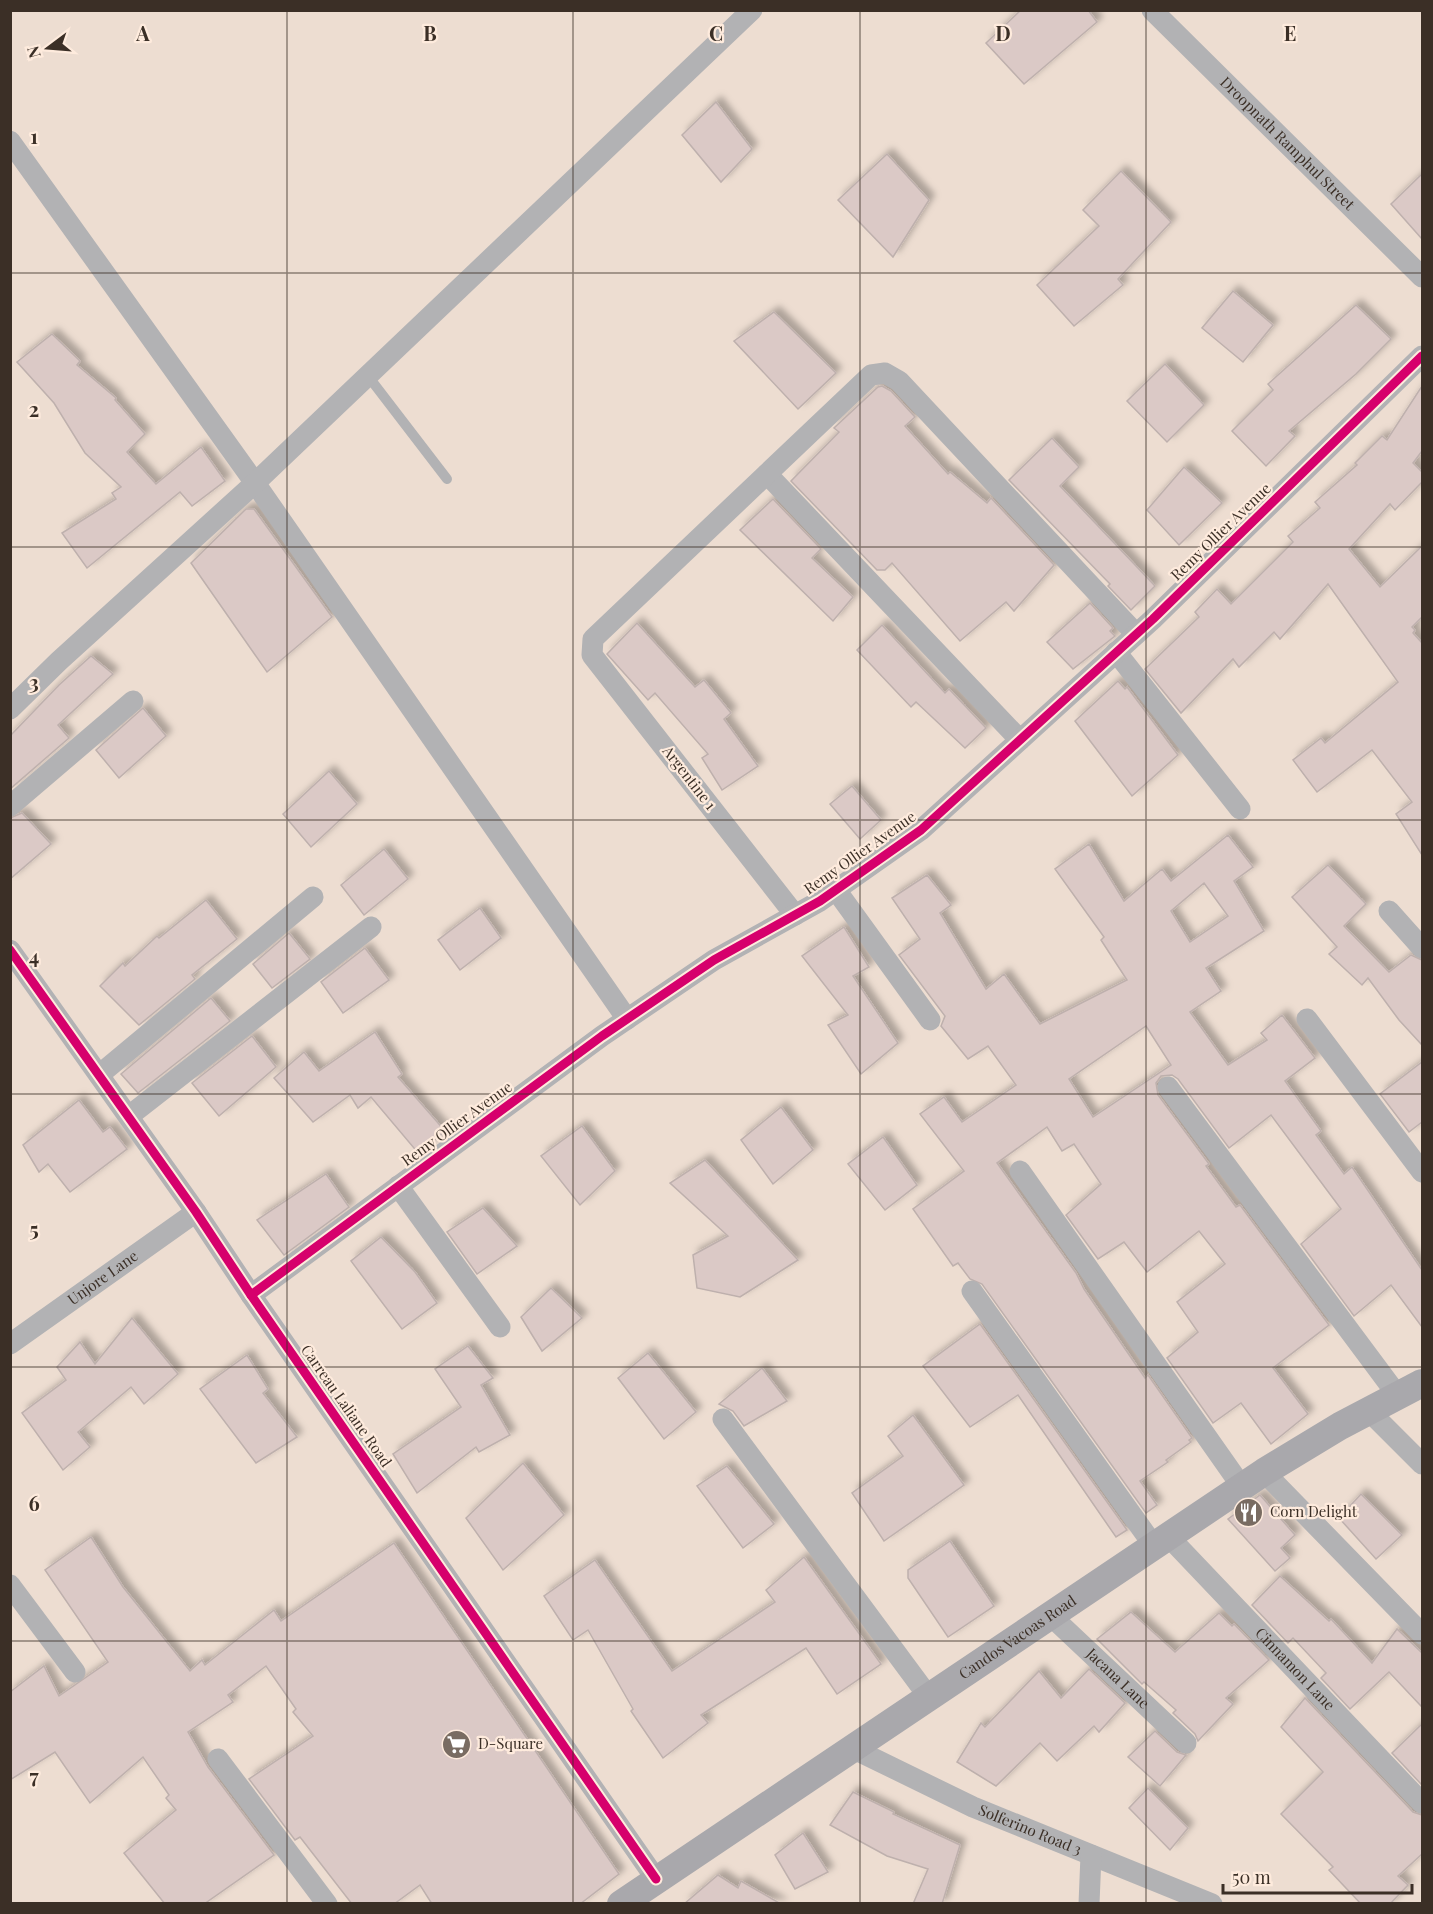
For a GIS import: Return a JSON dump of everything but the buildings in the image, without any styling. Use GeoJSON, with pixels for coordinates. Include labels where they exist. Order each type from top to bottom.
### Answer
{"type":"FeatureCollection","features":[{"type":"Feature","properties":{"kind":"main road","name":"Candos Vacoas Road"},"geometry":{"type":"LineString","coordinates":[[621,1904],[1253,1480],[1369,1411],[1410,1390]]}},
{"type":"Feature","properties":{"kind":"street"},"geometry":{"type":"LineString","coordinates":[[10,709],[59,661],[255,483],[752,10]]}},
{"type":"Feature","properties":{"kind":"street","name":"Droopnath Ramphul Street"},"geometry":{"type":"LineString","coordinates":[[1152,10],[1422,277]]}},
{"type":"Feature","properties":{"kind":"street"},"geometry":{"type":"LineString","coordinates":[[10,141],[255,483],[627,1018]]}},
{"type":"Feature","properties":{"kind":"street","name":"Remy Ollier Avenue"},"geometry":{"type":"LineString","coordinates":[[251,1295],[627,1018],[714,960],[836,890],[921,830],[1136,634],[1422,356]]}},
{"type":"Feature","properties":{"kind":"street"},"geometry":{"type":"LineString","coordinates":[[1020,740],[767,474],[871,375],[885,373],[899,381],[1136,634]]}},
{"type":"Feature","properties":{"kind":"street","name":"Argentine 1"},"geometry":{"type":"LineString","coordinates":[[767,474],[593,639],[592,655],[795,915]]}},
{"type":"Feature","properties":{"kind":"street"},"geometry":{"type":"LineString","coordinates":[[1116,652],[1240,809]]}},
{"type":"Feature","properties":{"kind":"street"},"geometry":{"type":"LineString","coordinates":[[10,806],[133,702]]}},
{"type":"Feature","properties":{"kind":"street"},"geometry":{"type":"LineString","coordinates":[[836,890],[930,1020]]}},
{"type":"Feature","properties":{"kind":"street"},"geometry":{"type":"LineString","coordinates":[[99,1075],[313,897]]}},
{"type":"Feature","properties":{"kind":"street"},"geometry":{"type":"LineString","coordinates":[[1389,911],[1422,948]]}},
{"type":"Feature","properties":{"kind":"street"},"geometry":{"type":"LineString","coordinates":[[129,1116],[371,927]]}},
{"type":"Feature","properties":{"kind":"street","name":"Carreau Laliane Road"},"geometry":{"type":"LineString","coordinates":[[10,950],[196,1212],[251,1295],[656,1879]]}},
{"type":"Feature","properties":{"kind":"street"},"geometry":{"type":"LineString","coordinates":[[1307,1018],[1422,1172]]}},
{"type":"Feature","properties":{"kind":"street"},"geometry":{"type":"LineString","coordinates":[[1168,1087],[1410,1390]]}},
{"type":"Feature","properties":{"kind":"street"},"geometry":{"type":"LineString","coordinates":[[1020,1171],[1253,1480],[1422,1634]]}},
{"type":"Feature","properties":{"kind":"street"},"geometry":{"type":"LineString","coordinates":[[398,1186],[500,1327]]}},
{"type":"Feature","properties":{"kind":"street","name":"Unjore Lane"},"geometry":{"type":"LineString","coordinates":[[10,1344],[196,1212]]}},
{"type":"Feature","properties":{"kind":"street","name":"Cinnamon Lane"},"geometry":{"type":"LineString","coordinates":[[972,1291],[1161,1541],[1422,1803]]}},
{"type":"Feature","properties":{"kind":"street"},"geometry":{"type":"LineString","coordinates":[[1369,1411],[1422,1464]]}},
{"type":"Feature","properties":{"kind":"street"},"geometry":{"type":"LineString","coordinates":[[723,1419],[928,1696]]}},
{"type":"Feature","properties":{"kind":"street"},"geometry":{"type":"LineString","coordinates":[[10,1585],[75,1672]]}},
{"type":"Feature","properties":{"kind":"street","name":"Jacana Lane"},"geometry":{"type":"LineString","coordinates":[[1050,1615],[1186,1743]]}},
{"type":"Feature","properties":{"kind":"street","name":"Solferino Road 3"},"geometry":{"type":"LineString","coordinates":[[852,1748],[973,1807],[1212,1904]]}},
{"type":"Feature","properties":{"kind":"street"},"geometry":{"type":"LineString","coordinates":[[218,1759],[327,1904]]}},
{"type":"Feature","properties":{"kind":"street"},"geometry":{"type":"LineString","coordinates":[[1089,1904],[1091,1855]]}},
{"type":"Feature","properties":{"kind":"lane"},"geometry":{"type":"LineString","coordinates":[[368,376],[447,479]]}},
{"type":"Feature","properties":{"kind":"cycle path"},"geometry":{"type":"LineString","coordinates":[[251,1295],[602,1036],[714,960],[820,901],[921,830],[1153,619],[1422,356]]}},
{"type":"Feature","properties":{"kind":"cycle path"},"geometry":{"type":"LineString","coordinates":[[10,950],[196,1212],[251,1295],[656,1879]]}},
{"type":"Feature","properties":{"kind":"place","name":"Corn Delight"},"geometry":{"type":"Point","coordinates":[1249,1512]}},
{"type":"Feature","properties":{"kind":"place","name":"D-Square"},"geometry":{"type":"Point","coordinates":[457,1744]}}]}
